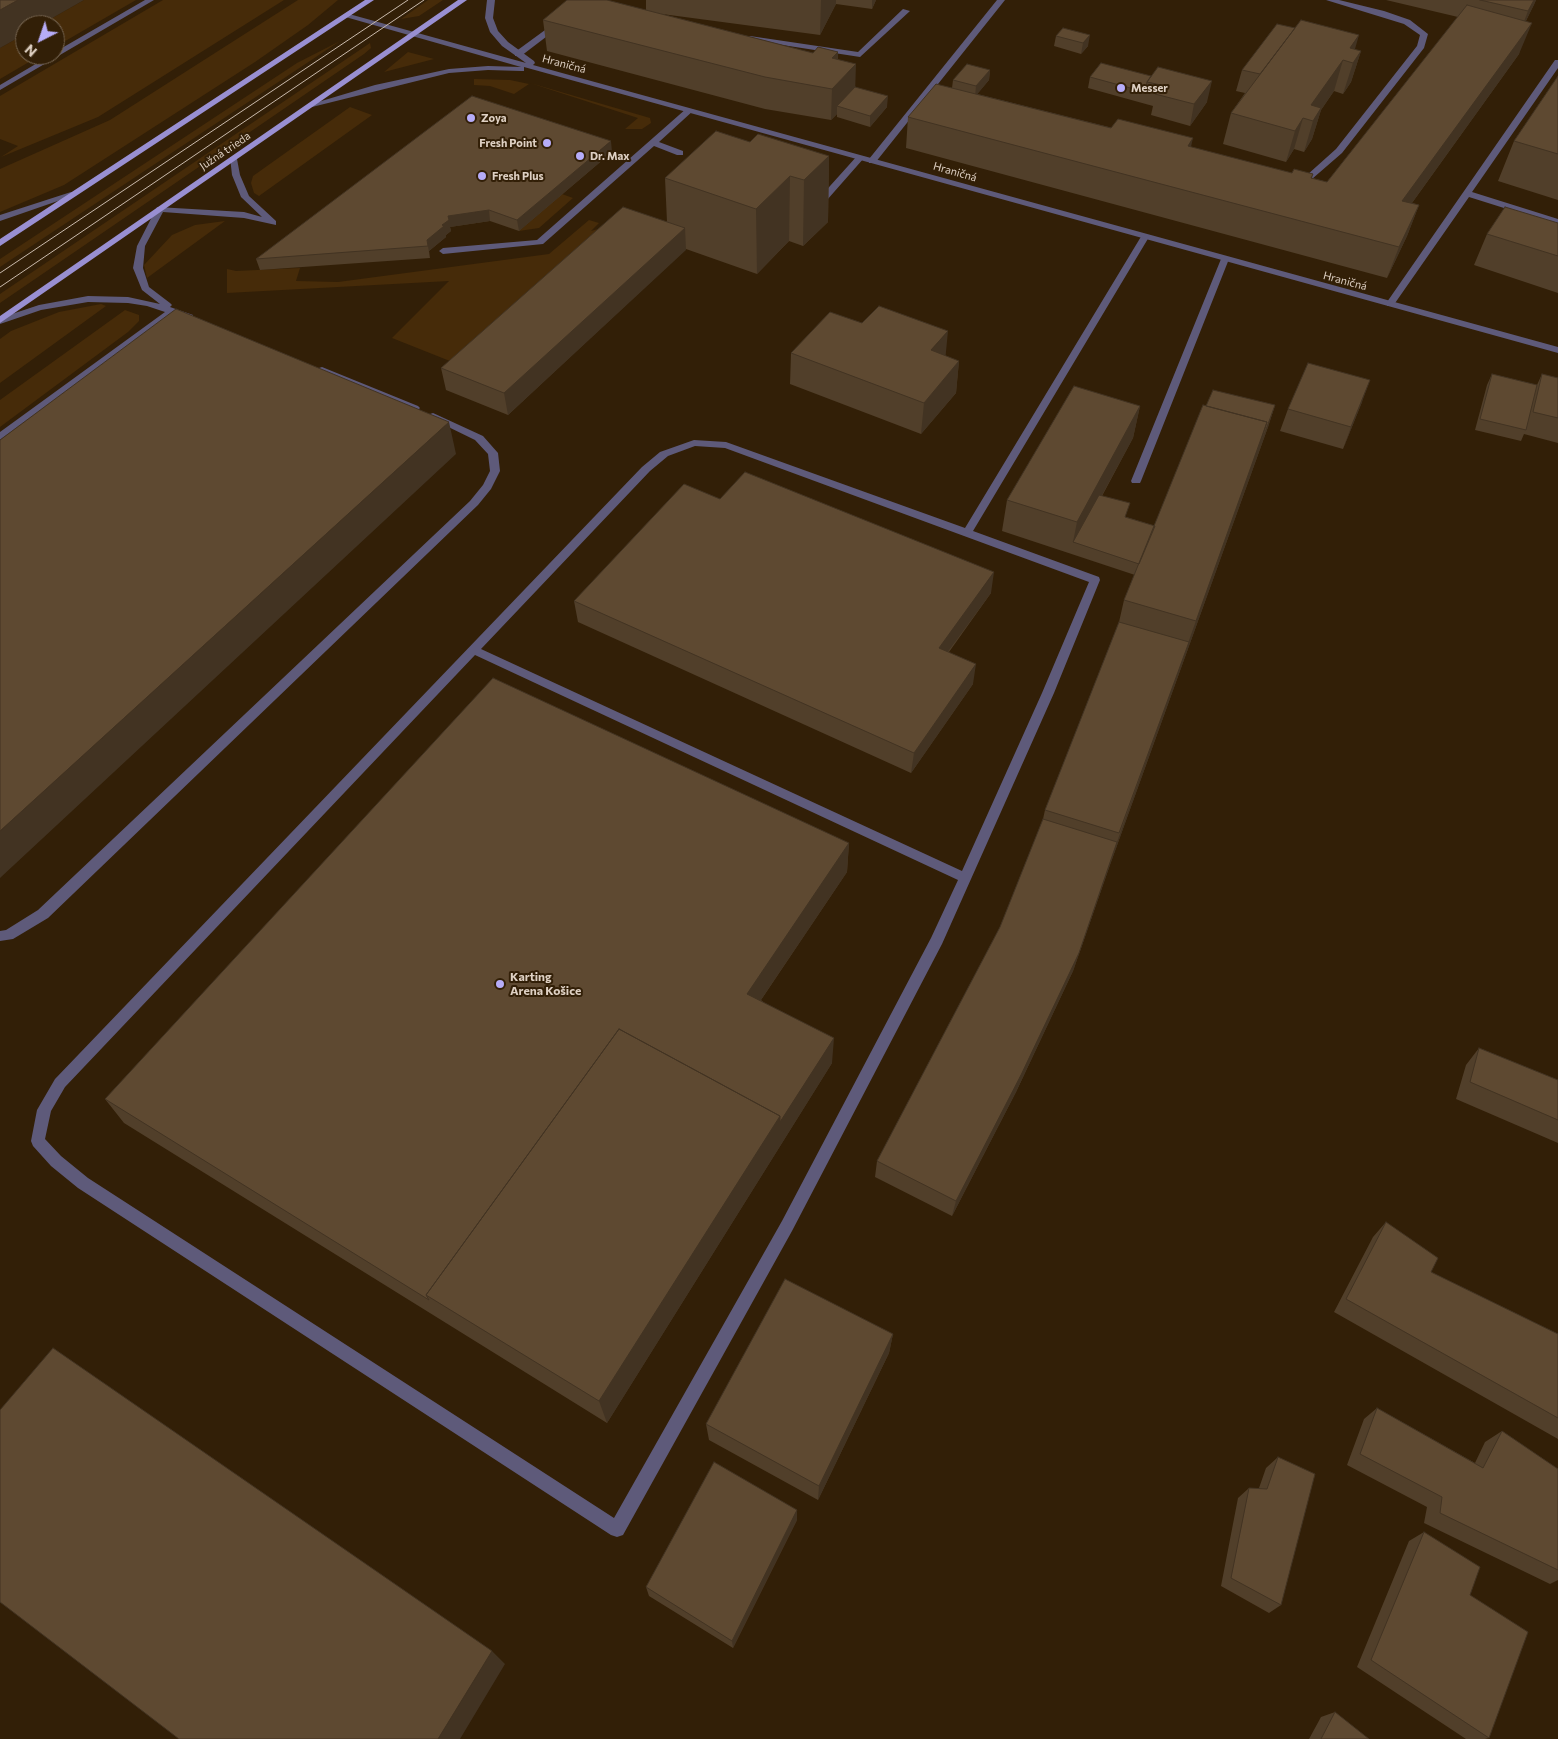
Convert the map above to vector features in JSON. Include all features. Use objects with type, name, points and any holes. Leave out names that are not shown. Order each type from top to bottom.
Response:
[{"type":"main road","points":[[0,243],[370,0]]},
{"type":"main road","name":"Južná trieda","points":[[0,320],[464,0]]},
{"type":"street","points":[[0,88],[150,0]]},
{"type":"street","points":[[491,0],[490,18],[494,32],[518,54],[541,69]]},
{"type":"street","points":[[872,161],[1001,0]]},
{"type":"street","points":[[1292,179],[1309,177],[1338,151],[1421,46],[1424,34],[1398,19],[1330,0]]},
{"type":"street","points":[[743,37],[860,55],[906,11]]},
{"type":"street","name":"Hraničná","points":[[346,16],[1558,350]]},
{"type":"street","points":[[518,54],[569,17]]},
{"type":"street","points":[[1390,304],[1558,62]]},
{"type":"street","points":[[312,105],[394,82],[448,71],[488,68],[541,69]]},
{"type":"street","points":[[926,94],[936,96]]},
{"type":"street","points":[[443,251],[540,242],[690,110]]},
{"type":"street","points":[[654,143],[680,153]]},
{"type":"street","points":[[824,198],[860,158]]},
{"type":"street","points":[[173,310],[145,288],[138,268],[141,246],[160,209],[244,215],[273,223],[245,197],[232,159]]},
{"type":"street","points":[[0,218],[74,194]]},
{"type":"street","points":[[1468,194],[1558,222]]},
{"type":"street","points":[[967,533],[1145,237]]},
{"type":"street","points":[[1136,481],[1225,259]]},
{"type":"street","points":[[0,320],[39,308],[88,299],[128,300],[173,310],[199,320]]},
{"type":"street","points":[[0,436],[173,310]]},
{"type":"street","points":[[0,936],[8,935],[43,914],[467,510],[487,487],[495,471],[493,454],[479,438],[445,421],[315,367]]},
{"type":"street","points":[[694,443],[726,445],[1095,580],[1048,693],[937,940],[787,1226],[618,1529],[83,1183],[56,1161],[38,1141],[44,1110],[60,1083],[474,650],[646,469],[664,454],[694,443]]},
{"type":"street","points":[[474,650],[965,878]]},
{"type":"shaded area","points":[[84,0],[136,0],[65,41],[65,15],[58,15]]},
{"type":"shaded area","points":[[163,0],[284,0],[98,117],[1,157],[18,146],[0,139],[0,96],[53,65],[65,65],[65,58]]},
{"type":"shaded area","points":[[298,0],[338,0],[308,25],[255,62],[64,185],[0,212],[0,169],[110,120]]},
{"type":"shaded area","points":[[428,0],[443,0],[419,16],[401,19]]},
{"type":"shaded area","points":[[15,40],[15,65],[24,65],[0,79],[0,48]]},
{"type":"shaded area","points":[[340,41],[0,267],[0,259],[297,63]]},
{"type":"shaded area","points":[[370,43],[371,48],[364,54],[0,303],[0,294]]},
{"type":"shaded area","points":[[408,52],[434,59],[384,72]]},
{"type":"shaded area","points":[[474,79],[510,80],[529,84],[514,94],[490,86],[474,85]]},
{"type":"shaded area","points":[[530,83],[650,118],[651,123],[642,129],[625,129],[638,118]]},
{"type":"shaded area","points":[[350,107],[372,115],[259,196],[254,193],[251,183],[253,176]]},
{"type":"shaded area","points":[[562,194],[573,198],[539,228],[519,231]]},
{"type":"shaded area","points":[[589,220],[599,223],[591,231],[619,223],[470,369],[392,338],[449,281],[227,293],[227,269],[236,271],[300,268],[296,281],[338,282],[549,254]]},
{"type":"shaded area","points":[[225,221],[147,278],[144,265],[172,235],[195,225]]},
{"type":"shaded area","points":[[101,304],[106,306],[0,383],[0,339],[11,331],[59,312]]},
{"type":"shaded area","points":[[125,310],[139,315],[139,321],[128,332],[0,427],[0,400]]},
{"type":"building","points":[[0,0],[18,0],[0,10]]},
{"type":"building","points":[[567,0],[607,0],[813,53],[818,47],[838,52],[832,58],[856,64],[832,89],[765,77],[543,20]]},
{"type":"building","points":[[1480,0],[1534,0],[1528,11]]},
{"type":"building","points":[[1467,5],[1532,23],[1402,201],[1419,205],[1399,247],[908,117],[936,84],[1111,128],[1118,119],[1193,138],[1188,146],[1292,173],[1294,169],[1313,174],[1311,178],[1327,182]]},
{"type":"building","points":[[1301,20],[1359,35],[1350,48],[1361,51],[1353,63],[1343,60],[1311,105],[1321,108],[1313,121],[1303,118],[1295,131],[1231,113]]},
{"type":"building","points":[[1277,24],[1295,28],[1260,74],[1242,70]]},
{"type":"building","points":[[1063,28],[1090,35],[1083,43],[1056,36]]},
{"type":"building","points":[[1101,63],[1151,76],[1147,82],[1145,92],[1090,77]]},
{"type":"building","points":[[967,64],[990,70],[976,86],[953,80]]},
{"type":"building","points":[[1158,67],[1212,81],[1194,104],[1155,94],[1161,85],[1147,82]]},
{"type":"building","points":[[1558,76],[1558,154],[1514,141]]},
{"type":"building","points":[[855,87],[888,96],[870,116],[837,106]]},
{"type":"building","name":"Fresh Plus","points":[[472,96],[611,141],[517,220],[489,210],[448,216],[449,220],[442,225],[444,226],[427,240],[428,246],[256,259]]},
{"type":"building","points":[[716,131],[750,142],[758,134],[829,156],[804,180],[790,176],[756,209],[665,178]]},
{"type":"building","points":[[623,207],[685,228],[504,393],[441,368]]},
{"type":"building","points":[[1505,207],[1558,223],[1558,256],[1487,234]]},
{"type":"building","points":[[879,306],[948,331],[931,350],[959,361],[924,403],[791,353],[830,312],[862,323]]},
{"type":"building","points":[[176,309],[449,422],[0,831],[0,440]]},
{"type":"building","points":[[1308,363],[1370,380],[1351,427],[1288,409]]},
{"type":"building","points":[[1492,374],[1537,385],[1526,430],[1480,419]]},
{"type":"building","points":[[1542,374],[1558,378],[1558,418],[1533,412]]},
{"type":"building","points":[[1074,386],[1140,406],[1077,522],[1007,500]]},
{"type":"building","points":[[1213,390],[1275,405],[1257,454],[1267,422],[1206,406]]},
{"type":"building","points":[[1203,405],[1267,422],[1196,621],[1124,600]]},
{"type":"building","points":[[745,472],[994,572],[939,648],[976,664],[914,753],[574,601],[684,484],[720,499]]},
{"type":"building","points":[[1099,495],[1130,503],[1125,517],[1155,526],[1139,564],[1073,542]]},
{"type":"building","points":[[1119,622],[1189,642],[1119,833],[1045,810]]},
{"type":"building","points":[[493,678],[849,843],[747,994],[834,1038],[780,1122],[780,1116],[619,1029],[426,1295],[429,1300],[105,1099]]},
{"type":"building","points":[[1043,819],[1117,842],[1079,953],[1021,1075],[956,1201],[877,1161],[1000,927]]},
{"type":"building","points":[[619,1029],[780,1116],[599,1401],[426,1295]]},
{"type":"building","points":[[1479,1048],[1558,1080],[1558,1120],[1470,1082]]},
{"type":"building","points":[[1386,1222],[1438,1258],[1431,1272],[1558,1334],[1558,1418],[1346,1299]]},
{"type":"building","points":[[785,1279],[893,1334],[819,1486],[706,1424]]},
{"type":"building","points":[[53,1348],[492,1651],[438,1739],[179,1739],[0,1602],[0,1410]]},
{"type":"building","points":[[1377,1408],[1483,1468],[1502,1431],[1558,1469],[1558,1570],[1440,1513],[1442,1497],[1360,1454]]},
{"type":"building","points":[[1278,1457],[1315,1474],[1281,1605],[1231,1578],[1249,1488],[1267,1489]]},
{"type":"building","points":[[714,1462],[797,1510],[732,1641],[646,1587]]},
{"type":"building","points":[[1424,1532],[1480,1567],[1470,1595],[1528,1632],[1489,1738],[1371,1660]]},
{"type":"building","points":[[1335,1712],[1369,1739],[1321,1739]]},
{"type":"tram line","points":[[0,273],[408,0]]},
{"type":"tram line","points":[[0,287],[424,0]]},
{"type":"place","name":"Messer","points":[[1121,88]]},
{"type":"place","name":"Zoya","points":[[471,118]]},
{"type":"place","name":"Fresh Point","points":[[547,143]]},
{"type":"place","name":"Dr. Max","points":[[580,156]]},
{"type":"place","name":"Fresh Plus","points":[[482,176]]},
{"type":"place","name":"Karting Arena Košice","points":[[500,984]]}]
